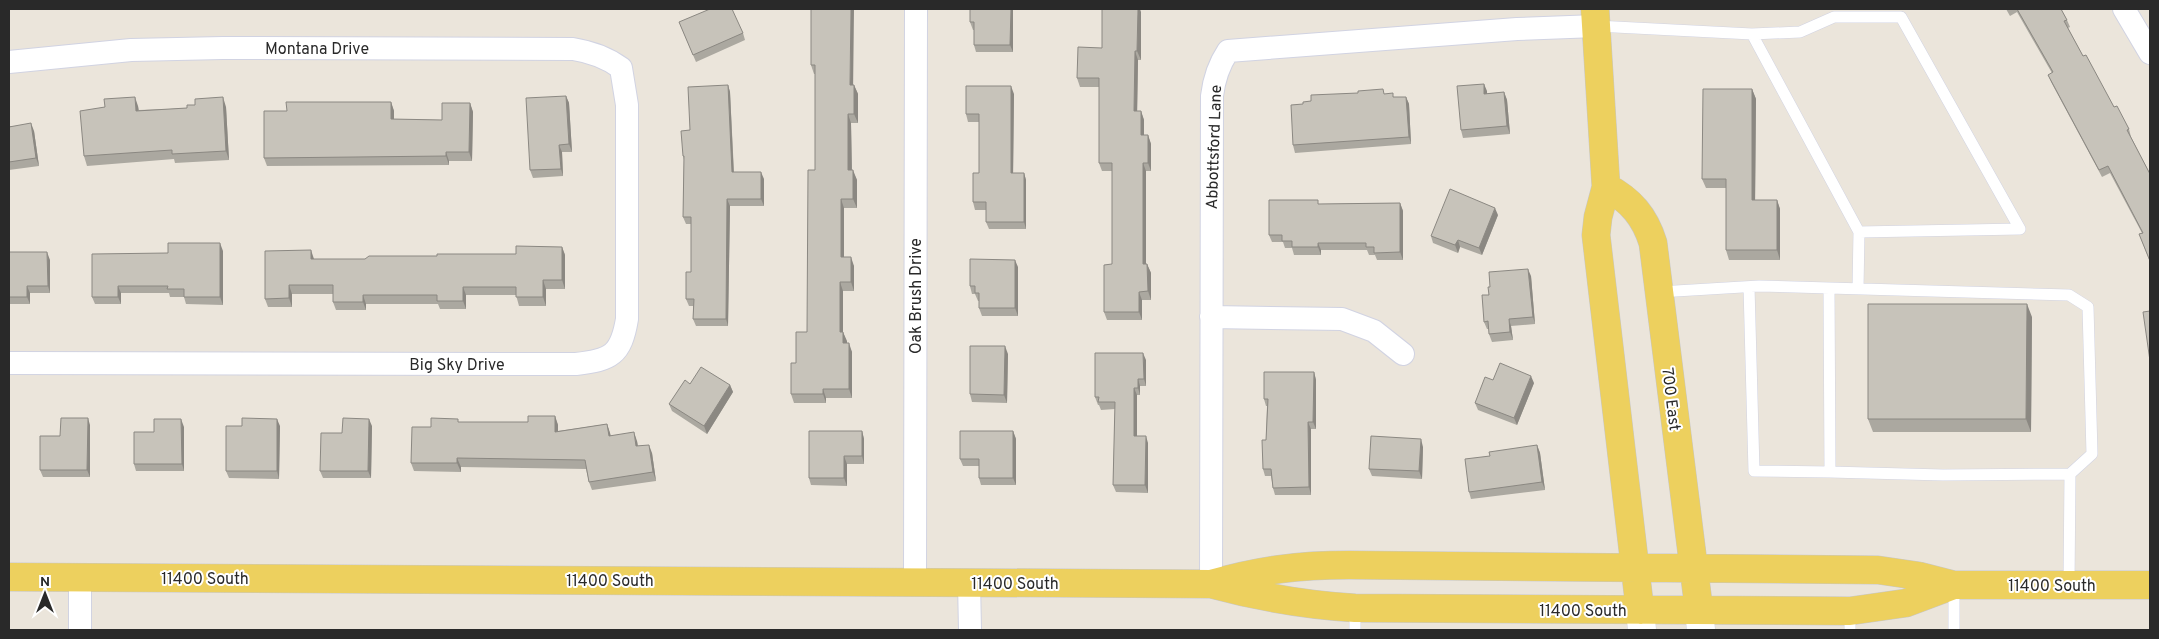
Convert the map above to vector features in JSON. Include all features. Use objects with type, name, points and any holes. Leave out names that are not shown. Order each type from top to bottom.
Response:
[{"type":"main road","points":[[1596,17],[1606,187],[1599,210],[1596,235],[1641,620]]},
{"type":"main road","name":"700 East","points":[[1606,187],[1620,194],[1632,205],[1648,230],[1653,244],[1700,620]]},
{"type":"main road","name":"11400 South","points":[[1211,584],[1245,574],[1279,568],[1314,565],[1878,570],[1919,576],[1954,585],[2150,585]]},
{"type":"main road","name":"11400 South","points":[[9,576],[1211,584],[1278,601],[1314,606],[1355,619],[1850,621],[1954,585]]},
{"type":"street","name":"Oak Brush Drive","points":[[915,582],[916,9]]},
{"type":"street","points":[[2124,9],[2150,53]]},
{"type":"street","name":"Abbottsford Lane","points":[[1211,584],[1212,96],[1219,64],[1228,51],[1517,29],[1596,17]]},
{"type":"street","name":"Montana Drive","points":[[9,62],[131,50],[223,48],[573,49],[607,58],[621,68]]},
{"type":"street","name":"Big Sky Drive","points":[[9,363],[576,364],[597,362],[615,353],[624,337],[627,319],[627,104],[621,68]]},
{"type":"street","points":[[1211,317],[1342,318],[1374,331],[1403,354]]},
{"type":"street","points":[[80,577],[80,630]]},
{"type":"street","points":[[969,582],[970,630]]},
{"type":"lane","points":[[1596,17],[1752,34],[1800,32],[1834,17],[1901,17],[2020,229],[1859,232]]},
{"type":"lane","points":[[1752,34],[1859,232],[1858,289]]},
{"type":"lane","points":[[1659,292],[1750,287],[2069,295],[2088,307],[2092,454],[2070,474],[1943,475],[1754,472],[1750,287]]},
{"type":"lane","points":[[1829,288],[1830,472]]},
{"type":"lane","points":[[2069,585],[2070,474]]},
{"type":"lane","points":[[1954,585],[1954,630]]},
{"type":"building","points":[[710,9],[732,9],[743,33],[693,55],[679,22]]},
{"type":"building","points":[[811,9],[851,9],[850,85],[854,85],[854,114],[848,114],[848,170],[853,170],[853,199],[841,199],[841,257],[851,257],[851,282],[840,282],[840,332],[843,332],[843,343],[849,343],[849,389],[823,389],[823,394],[791,394],[791,363],[796,363],[796,332],[807,332],[808,170],[815,170],[815,65],[811,65]]},
{"type":"building","points":[[970,9],[1011,9],[1010,45],[974,45],[974,22],[970,22]]},
{"type":"building","points":[[1102,9],[1138,9],[1134,111],[1141,111],[1141,135],[1148,135],[1148,163],[1143,163],[1143,264],[1147,264],[1148,291],[1139,292],[1139,312],[1104,312],[1104,265],[1112,264],[1112,163],[1099,163],[1099,78],[1077,78],[1078,47],[1102,48]]},
{"type":"building","points":[[2017,9],[2061,9],[2067,20],[2064,21],[2083,56],[2086,55],[2114,107],[2117,106],[2150,174],[2150,261],[2139,234],[2143,233],[2108,166],[2099,170],[2048,75],[2053,72]]},
{"type":"building","points":[[1484,84],[1484,94],[1504,92],[1507,126],[1461,130],[1457,86]]},
{"type":"building","points":[[728,85],[732,172],[761,172],[761,199],[727,199],[726,319],[693,319],[694,299],[686,299],[686,272],[691,272],[691,217],[683,217],[684,156],[681,131],[690,130],[688,87]]},
{"type":"building","points":[[966,86],[1011,86],[1011,173],[1024,173],[1024,222],[986,222],[986,202],[973,202],[973,173],[979,173],[979,114],[966,114]]},
{"type":"building","points":[[1383,89],[1384,94],[1393,93],[1393,97],[1406,97],[1409,137],[1293,145],[1291,105],[1311,101],[1311,95],[1358,93],[1358,91]]},
{"type":"building","points":[[1703,89],[1752,89],[1752,200],[1777,200],[1777,250],[1726,250],[1726,179],[1702,179]]},
{"type":"building","points":[[566,96],[569,144],[559,145],[561,169],[530,170],[526,98]]},
{"type":"building","points":[[135,97],[136,111],[187,108],[187,105],[195,105],[195,99],[223,97],[226,151],[172,154],[172,150],[84,156],[80,111],[105,107],[104,99]]},
{"type":"building","points":[[286,102],[391,102],[391,119],[442,120],[442,103],[470,103],[469,152],[446,152],[446,156],[264,158],[264,111],[287,111]]},
{"type":"building","points":[[31,123],[36,158],[9,162],[9,127]]},
{"type":"building","points":[[1450,189],[1495,208],[1479,248],[1458,240],[1455,245],[1431,236]]},
{"type":"building","points":[[1269,200],[1318,200],[1318,204],[1400,203],[1400,252],[1374,253],[1374,247],[1366,247],[1366,243],[1318,243],[1318,247],[1292,247],[1292,241],[1282,241],[1282,235],[1269,235]]},
{"type":"building","points":[[168,243],[220,243],[220,297],[184,297],[184,289],[167,289],[168,286],[118,286],[118,297],[92,297],[92,254],[168,253]]},
{"type":"building","points":[[516,246],[562,247],[562,280],[543,280],[543,297],[516,297],[516,287],[463,287],[463,301],[437,301],[437,295],[363,295],[363,302],[333,302],[333,285],[289,285],[289,298],[265,299],[265,251],[311,250],[311,259],[365,259],[369,256],[516,254]]},
{"type":"building","points":[[9,252],[47,252],[48,286],[27,286],[27,297],[9,297]]},
{"type":"building","points":[[970,259],[1015,260],[1015,308],[979,308],[979,293],[975,293],[975,286],[970,286]]},
{"type":"building","points":[[1528,269],[1533,317],[1509,319],[1510,332],[1489,334],[1488,321],[1484,322],[1482,295],[1489,295],[1489,272]]},
{"type":"building","points":[[1868,304],[2027,304],[2026,419],[1868,419]]},
{"type":"building","points":[[2150,311],[2150,361],[2143,312]]},
{"type":"building","points":[[970,346],[1005,346],[1004,395],[970,394]]},
{"type":"building","points":[[1095,353],[1143,353],[1144,379],[1138,379],[1138,388],[1134,388],[1134,436],[1146,436],[1145,485],[1113,485],[1115,402],[1098,402],[1099,397],[1095,397]]},
{"type":"building","points":[[1500,363],[1531,376],[1514,418],[1475,403],[1485,377],[1493,380]]},
{"type":"building","points":[[701,367],[730,385],[704,426],[669,404],[685,380],[690,384]]},
{"type":"building","points":[[1264,372],[1314,372],[1313,422],[1308,422],[1309,487],[1273,488],[1271,469],[1263,469],[1262,440],[1266,440],[1268,399],[1264,399]]},
{"type":"building","points":[[528,416],[555,416],[555,432],[607,424],[609,436],[634,432],[636,446],[649,445],[653,472],[589,482],[585,460],[457,458],[457,463],[411,463],[412,427],[431,427],[431,418],[458,419],[458,422],[528,422]]},
{"type":"building","points":[[61,418],[88,418],[87,470],[40,470],[40,436],[60,436]]},
{"type":"building","points":[[242,418],[277,419],[277,471],[226,471],[226,426],[242,426]]},
{"type":"building","points":[[343,418],[369,419],[368,471],[320,471],[321,433],[342,433]]},
{"type":"building","points":[[154,419],[181,419],[182,464],[134,464],[134,432],[154,432]]},
{"type":"building","points":[[809,431],[862,431],[862,456],[844,456],[844,478],[809,478]]},
{"type":"building","points":[[960,431],[1013,431],[1013,478],[979,478],[979,459],[960,459]]},
{"type":"building","points":[[1371,436],[1421,439],[1419,471],[1369,469]]},
{"type":"building","points":[[1537,445],[1542,482],[1469,492],[1465,459],[1490,456],[1489,452]]}]
